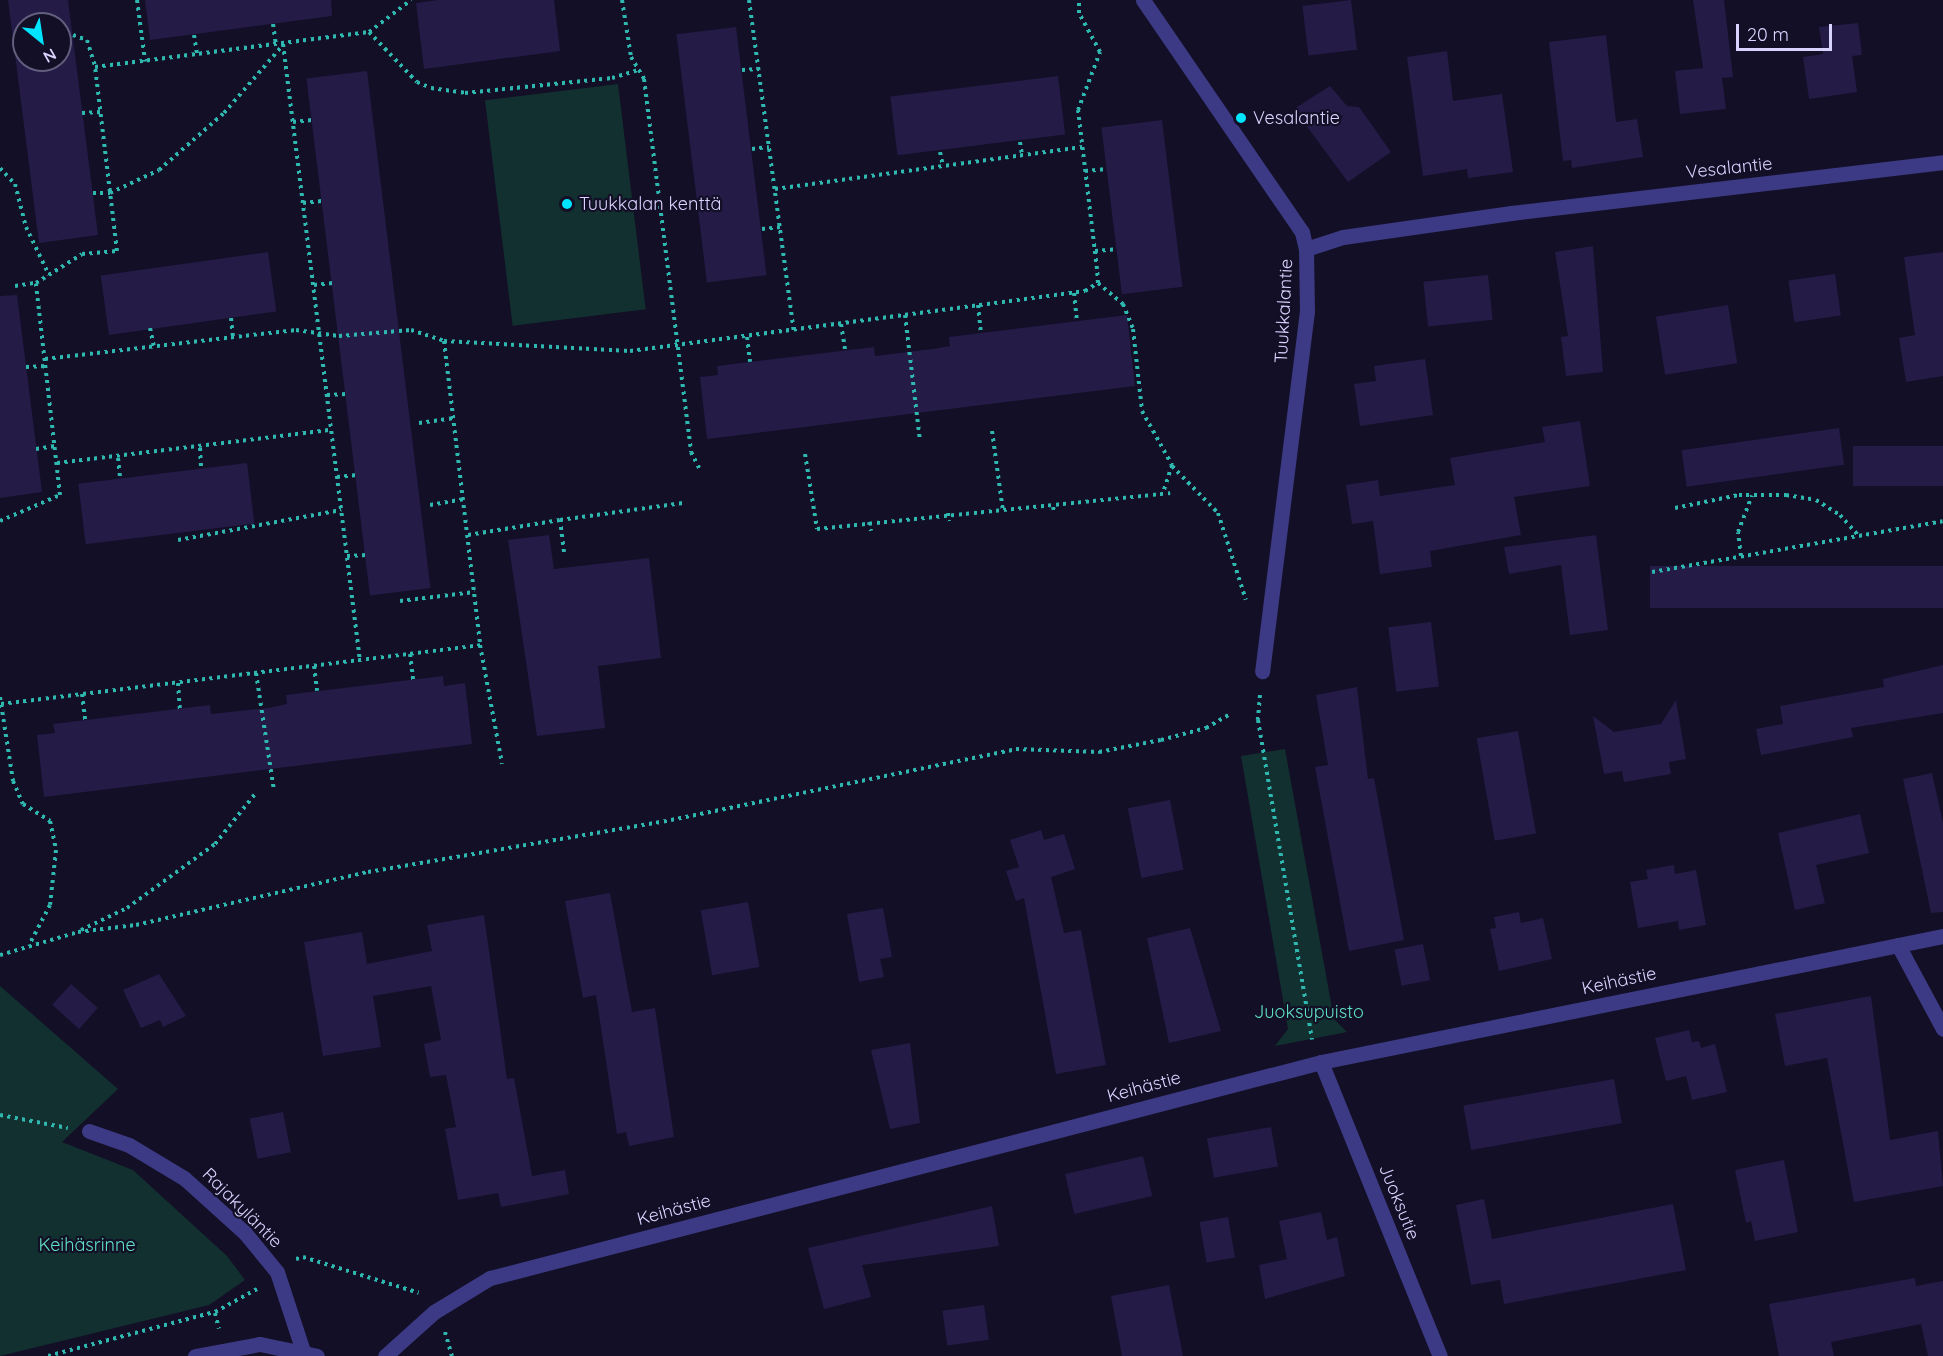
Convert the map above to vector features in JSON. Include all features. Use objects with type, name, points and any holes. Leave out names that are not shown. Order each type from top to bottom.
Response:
[{"type":"street","name":"Tuukkalantie","points":[[1143,0],[1302,232],[1306,249],[1307,311],[1262,671]]},
{"type":"street","name":"Vesalantie","points":[[1306,249],[1343,237],[1511,213],[1943,162]]},
{"type":"street","name":"Keihästie","points":[[385,1356],[434,1312],[490,1278],[1321,1062],[1943,936]]},
{"type":"street","points":[[1898,945],[1943,1029]]},
{"type":"street","name":"Juoksutie","points":[[1321,1062],[1440,1356]]},
{"type":"street","name":"Rajakyläntie","points":[[89,1131],[129,1146],[184,1178],[245,1233],[277,1272],[310,1354]]},
{"type":"street","points":[[195,1356],[260,1344],[310,1354]]},
{"type":"path","points":[[137,0],[145,61]]},
{"type":"path","points":[[95,67],[369,32],[411,0]]},
{"type":"path","points":[[621,0],[631,57],[639,70],[678,326],[676,347],[691,452],[701,472]]},
{"type":"path","points":[[749,0],[794,331]]},
{"type":"path","points":[[1079,0],[1079,13],[1100,52],[1078,110],[1098,283],[1123,304],[1132,329],[1142,411],[1172,465],[1218,513],[1246,601]]},
{"type":"path","points":[[273,24],[276,45]]},
{"type":"path","points":[[369,32],[417,82],[431,88],[465,93],[612,78],[639,70]]},
{"type":"path","points":[[15,286],[36,283],[82,255],[117,251],[95,67],[87,40],[73,35]]},
{"type":"path","points":[[194,35],[197,55]]},
{"type":"path","points":[[283,44],[360,661]]},
{"type":"path","points":[[93,193],[110,193],[159,170],[224,113],[283,44]]},
{"type":"path","points":[[742,70],[759,69]]},
{"type":"path","points":[[82,113],[100,112]]},
{"type":"path","points":[[293,122],[312,120]]},
{"type":"path","points":[[1020,141],[1022,155]]},
{"type":"path","points":[[752,149],[769,147]]},
{"type":"path","points":[[775,189],[1082,147]]},
{"type":"path","points":[[940,152],[943,166]]},
{"type":"path","points":[[0,168],[15,184],[26,227],[49,275]]},
{"type":"path","points":[[1085,171],[1107,170]]},
{"type":"path","points":[[303,203],[322,201]]},
{"type":"path","points":[[762,229],[780,227]]},
{"type":"path","points":[[1095,251],[1116,249]]},
{"type":"path","points":[[0,521],[60,495],[36,283]]},
{"type":"path","points":[[314,285],[333,283]]},
{"type":"path","points":[[45,359],[296,330],[320,335],[411,330],[444,341],[630,351],[676,347],[978,306],[1074,292],[1098,283]]},
{"type":"path","points":[[1074,292],[1077,321]]},
{"type":"path","points":[[978,306],[981,333]]},
{"type":"path","points":[[905,315],[920,440]]},
{"type":"path","points":[[231,318],[233,338]]},
{"type":"path","points":[[841,324],[845,350]]},
{"type":"path","points":[[150,328],[154,347]]},
{"type":"path","points":[[747,337],[750,362]]},
{"type":"path","points":[[444,341],[455,418],[480,645],[502,764]]},
{"type":"path","points":[[26,367],[46,366]]},
{"type":"path","points":[[327,395],[346,394]]},
{"type":"path","points":[[419,423],[455,418]]},
{"type":"path","points":[[57,462],[118,458],[332,430]]},
{"type":"path","points":[[992,431],[1003,511]]},
{"type":"path","points":[[36,449],[55,446]]},
{"type":"path","points":[[200,448],[201,468]]},
{"type":"path","points":[[805,454],[817,529],[948,513],[1053,507],[1170,493]]},
{"type":"path","points":[[118,458],[120,478]]},
{"type":"path","points":[[1163,493],[1172,465]]},
{"type":"path","points":[[337,477],[357,475]]},
{"type":"path","points":[[1741,556],[1738,532],[1752,496]]},
{"type":"path","points":[[1675,508],[1752,496],[1816,500],[1840,515],[1859,536]]},
{"type":"path","points":[[1133,498],[1134,503]]},
{"type":"path","points":[[430,505],[464,499]]},
{"type":"path","points":[[468,535],[683,503]]},
{"type":"path","points":[[1053,507],[1055,514]]},
{"type":"path","points":[[178,540],[341,510]]},
{"type":"path","points":[[948,513],[949,521]]},
{"type":"path","points":[[560,520],[564,552]]},
{"type":"path","points":[[1652,572],[1943,521]]},
{"type":"path","points":[[870,522],[871,531]]},
{"type":"path","points":[[347,556],[367,555]]},
{"type":"path","points":[[400,601],[474,592]]},
{"type":"path","points":[[1,704],[480,645]]},
{"type":"path","points":[[410,654],[413,680]]},
{"type":"path","points":[[314,666],[317,691]]},
{"type":"path","points":[[1262,671],[1258,720],[1311,1035],[1321,1062]]},
{"type":"path","points":[[256,673],[274,791]]},
{"type":"path","points":[[178,683],[180,709]]},
{"type":"path","points":[[82,694],[84,720]]},
{"type":"path","points":[[0,698],[13,781],[23,804],[50,821],[56,850],[50,905],[28,947]]},
{"type":"path","points":[[78,932],[136,925],[368,872],[671,820],[1016,750],[1099,752],[1161,740],[1206,728],[1230,714]]},
{"type":"path","points":[[0,955],[78,932],[127,908],[215,844],[255,794]]},
{"type":"path","points":[[0,1115],[89,1131]]},
{"type":"path","points":[[48,1356],[215,1312],[241,1302],[277,1272],[303,1257],[366,1281],[415,1288],[434,1312],[452,1344],[452,1356]]},
{"type":"green space","name":"Tuukkalan kenttä","points":[[618,84],[646,309],[513,326],[485,100]]},
{"type":"green space","name":"Juoksupuisto","points":[[1285,749],[1334,1019],[1347,1032],[1275,1046],[1288,1029],[1241,756]]},
{"type":"green space","name":"Keihäsrinne","points":[[0,986],[118,1089],[62,1142],[133,1170],[227,1256],[245,1280],[209,1305],[0,1356]]},
{"type":"building","points":[[8,0],[68,0],[70,12],[12,12],[12,31]]},
{"type":"building","points":[[145,0],[331,0],[332,16],[150,40]]},
{"type":"building","points":[[438,0],[554,0],[560,51],[424,69],[416,3]]},
{"type":"building","points":[[1351,0],[1357,50],[1308,56],[1302,6]]},
{"type":"building","points":[[1693,0],[1724,0],[1733,77],[1722,78],[1726,109],[1680,114],[1675,71],[1703,68]]},
{"type":"building","points":[[1858,23],[1862,55],[1852,56],[1857,92],[1809,99],[1803,57],[1823,54],[1819,27]]},
{"type":"building","points":[[736,27],[766,275],[707,282],[676,34]]},
{"type":"building","points":[[72,31],[98,235],[39,243],[17,72],[72,72]]},
{"type":"building","points":[[1606,35],[1616,122],[1637,119],[1643,157],[1572,168],[1571,160],[1563,161],[1549,42]]},
{"type":"building","points":[[1447,51],[1453,101],[1502,94],[1513,172],[1468,178],[1467,169],[1423,176],[1407,57]]},
{"type":"building","points":[[367,71],[430,588],[370,596],[306,78]]},
{"type":"building","points":[[1058,76],[1065,135],[897,155],[890,97]]},
{"type":"building","points":[[1330,86],[1347,106],[1359,107],[1391,152],[1348,182],[1294,109]]},
{"type":"building","points":[[1162,120],[1182,287],[1122,294],[1101,127]]},
{"type":"building","points":[[1593,246],[1603,372],[1566,376],[1561,337],[1568,336],[1555,252]]},
{"type":"building","points":[[268,252],[276,311],[109,335],[101,276]]},
{"type":"building","points":[[1943,252],[1943,376],[1906,382],[1899,338],[1915,335],[1904,257]]},
{"type":"building","points":[[1835,274],[1841,316],[1794,322],[1788,281]]},
{"type":"building","points":[[1488,275],[1493,320],[1428,327],[1423,282]]},
{"type":"building","points":[[17,295],[42,492],[0,498],[0,296]]},
{"type":"building","points":[[1728,305],[1737,363],[1665,375],[1656,316]]},
{"type":"building","points":[[1127,315],[1135,386],[707,439],[700,377],[718,375],[717,366],[874,347],[875,356],[933,349],[950,346],[949,337]]},
{"type":"building","points":[[1425,359],[1433,415],[1360,426],[1354,384],[1376,381],[1374,366]]},
{"type":"building","points":[[1580,421],[1590,486],[1514,497],[1521,535],[1430,551],[1432,567],[1380,574],[1373,521],[1352,524],[1346,485],[1378,480],[1380,496],[1455,485],[1450,458],[1545,442],[1542,427]]},
{"type":"building","points":[[1839,428],[1844,465],[1687,487],[1682,450]]},
{"type":"building","points":[[1853,446],[1943,446],[1943,486],[1853,486]]},
{"type":"building","points":[[247,463],[254,524],[86,544],[78,484]]},
{"type":"building","points":[[549,535],[554,569],[649,558],[661,658],[598,666],[605,728],[537,736],[508,540]]},
{"type":"building","points":[[1596,535],[1608,630],[1570,635],[1561,565],[1509,574],[1504,547]]},
{"type":"building","points":[[1650,566],[1943,566],[1943,608],[1650,608]]},
{"type":"building","points":[[1431,622],[1439,687],[1396,692],[1388,627]]},
{"type":"building","points":[[1943,665],[1943,713],[1851,728],[1853,737],[1761,755],[1756,729],[1783,724],[1780,706],[1884,687],[1883,679]]},
{"type":"building","points":[[443,676],[444,686],[465,683],[472,744],[44,797],[37,735],[55,733],[53,724],[210,705],[211,714],[269,708],[287,704],[286,695]]},
{"type":"building","points":[[1357,687],[1368,779],[1374,778],[1404,940],[1349,951],[1315,767],[1328,765],[1316,695]]},
{"type":"building","points":[[1676,700],[1686,759],[1669,762],[1671,774],[1624,782],[1622,771],[1604,774],[1593,716],[1614,732],[1661,724]]},
{"type":"building","points":[[1518,731],[1536,833],[1495,841],[1477,738]]},
{"type":"building","points":[[1932,773],[1943,823],[1943,912],[1931,913],[1903,779]]},
{"type":"building","points":[[1170,800],[1184,870],[1141,878],[1128,808]]},
{"type":"building","points":[[1860,814],[1869,853],[1816,865],[1825,903],[1795,910],[1778,833]]},
{"type":"building","points":[[1041,830],[1044,840],[1064,834],[1075,869],[1051,877],[1064,933],[1081,930],[1106,1065],[1056,1074],[1024,898],[1016,901],[1006,871],[1019,867],[1010,840]]},
{"type":"building","points":[[1674,865],[1675,874],[1696,870],[1706,925],[1679,930],[1678,921],[1638,928],[1630,882],[1648,879],[1646,870]]},
{"type":"building","points":[[610,893],[632,1012],[655,1008],[674,1137],[629,1146],[626,1132],[617,1134],[596,995],[583,998],[565,901]]},
{"type":"building","points":[[748,902],[759,967],[712,975],[701,910]]},
{"type":"building","points":[[883,908],[892,957],[880,959],[884,977],[859,982],[847,914]]},
{"type":"building","points":[[1519,912],[1521,923],[1543,918],[1552,959],[1499,971],[1490,929],[1496,928],[1494,917]]},
{"type":"building","points":[[484,915],[507,1079],[514,1078],[532,1176],[565,1170],[569,1194],[501,1207],[498,1193],[458,1200],[445,1129],[456,1127],[446,1075],[430,1077],[424,1044],[441,1040],[431,986],[373,996],[381,1047],[323,1056],[304,942],[362,932],[367,964],[432,951],[427,925]]},
{"type":"building","points":[[1190,928],[1221,1031],[1169,1043],[1147,938]]},
{"type":"building","points":[[1423,944],[1430,980],[1402,986],[1395,950]]},
{"type":"building","points":[[159,974],[186,1016],[163,1027],[160,1020],[141,1028],[123,990]]},
{"type":"building","points":[[71,984],[98,1008],[79,1029],[52,1005]]},
{"type":"building","points":[[1871,996],[1890,1140],[1938,1131],[1943,1186],[1854,1202],[1827,1058],[1785,1066],[1775,1014]]},
{"type":"building","points":[[1689,1030],[1692,1042],[1699,1041],[1701,1048],[1715,1044],[1727,1092],[1692,1100],[1686,1076],[1666,1081],[1655,1038]]},
{"type":"building","points":[[910,1043],[920,1123],[890,1129],[871,1050]]},
{"type":"building","points":[[1614,1079],[1622,1123],[1471,1150],[1463,1106]]},
{"type":"building","points":[[283,1112],[291,1152],[257,1159],[250,1118]]},
{"type":"building","points":[[1271,1127],[1278,1166],[1214,1178],[1207,1138]]},
{"type":"building","points":[[1143,1156],[1152,1196],[1074,1214],[1065,1174]]},
{"type":"building","points":[[1784,1160],[1798,1232],[1755,1241],[1751,1221],[1746,1223],[1735,1170]]},
{"type":"building","points":[[1484,1199],[1492,1239],[1673,1204],[1686,1270],[1504,1304],[1500,1280],[1471,1285],[1456,1205]]},
{"type":"building","points":[[992,1206],[999,1246],[862,1265],[871,1297],[824,1309],[808,1248]]},
{"type":"building","points":[[1321,1212],[1327,1240],[1337,1237],[1345,1276],[1265,1299],[1259,1265],[1287,1259],[1279,1221]]},
{"type":"building","points":[[1228,1217],[1235,1257],[1207,1262],[1199,1222]]},
{"type":"building","points":[[1915,1278],[1916,1286],[1943,1281],[1943,1356],[1928,1356],[1921,1324],[1831,1342],[1834,1356],[1779,1356],[1769,1304]]},
{"type":"building","points":[[1169,1285],[1183,1356],[1122,1356],[1111,1296]]},
{"type":"building","points":[[984,1305],[989,1340],[947,1346],[942,1311]]},
{"type":"place","name":"Vesalantie","points":[[1241,118]]},
{"type":"place","name":"Tuukkalan kenttä","points":[[567,204]]}]
